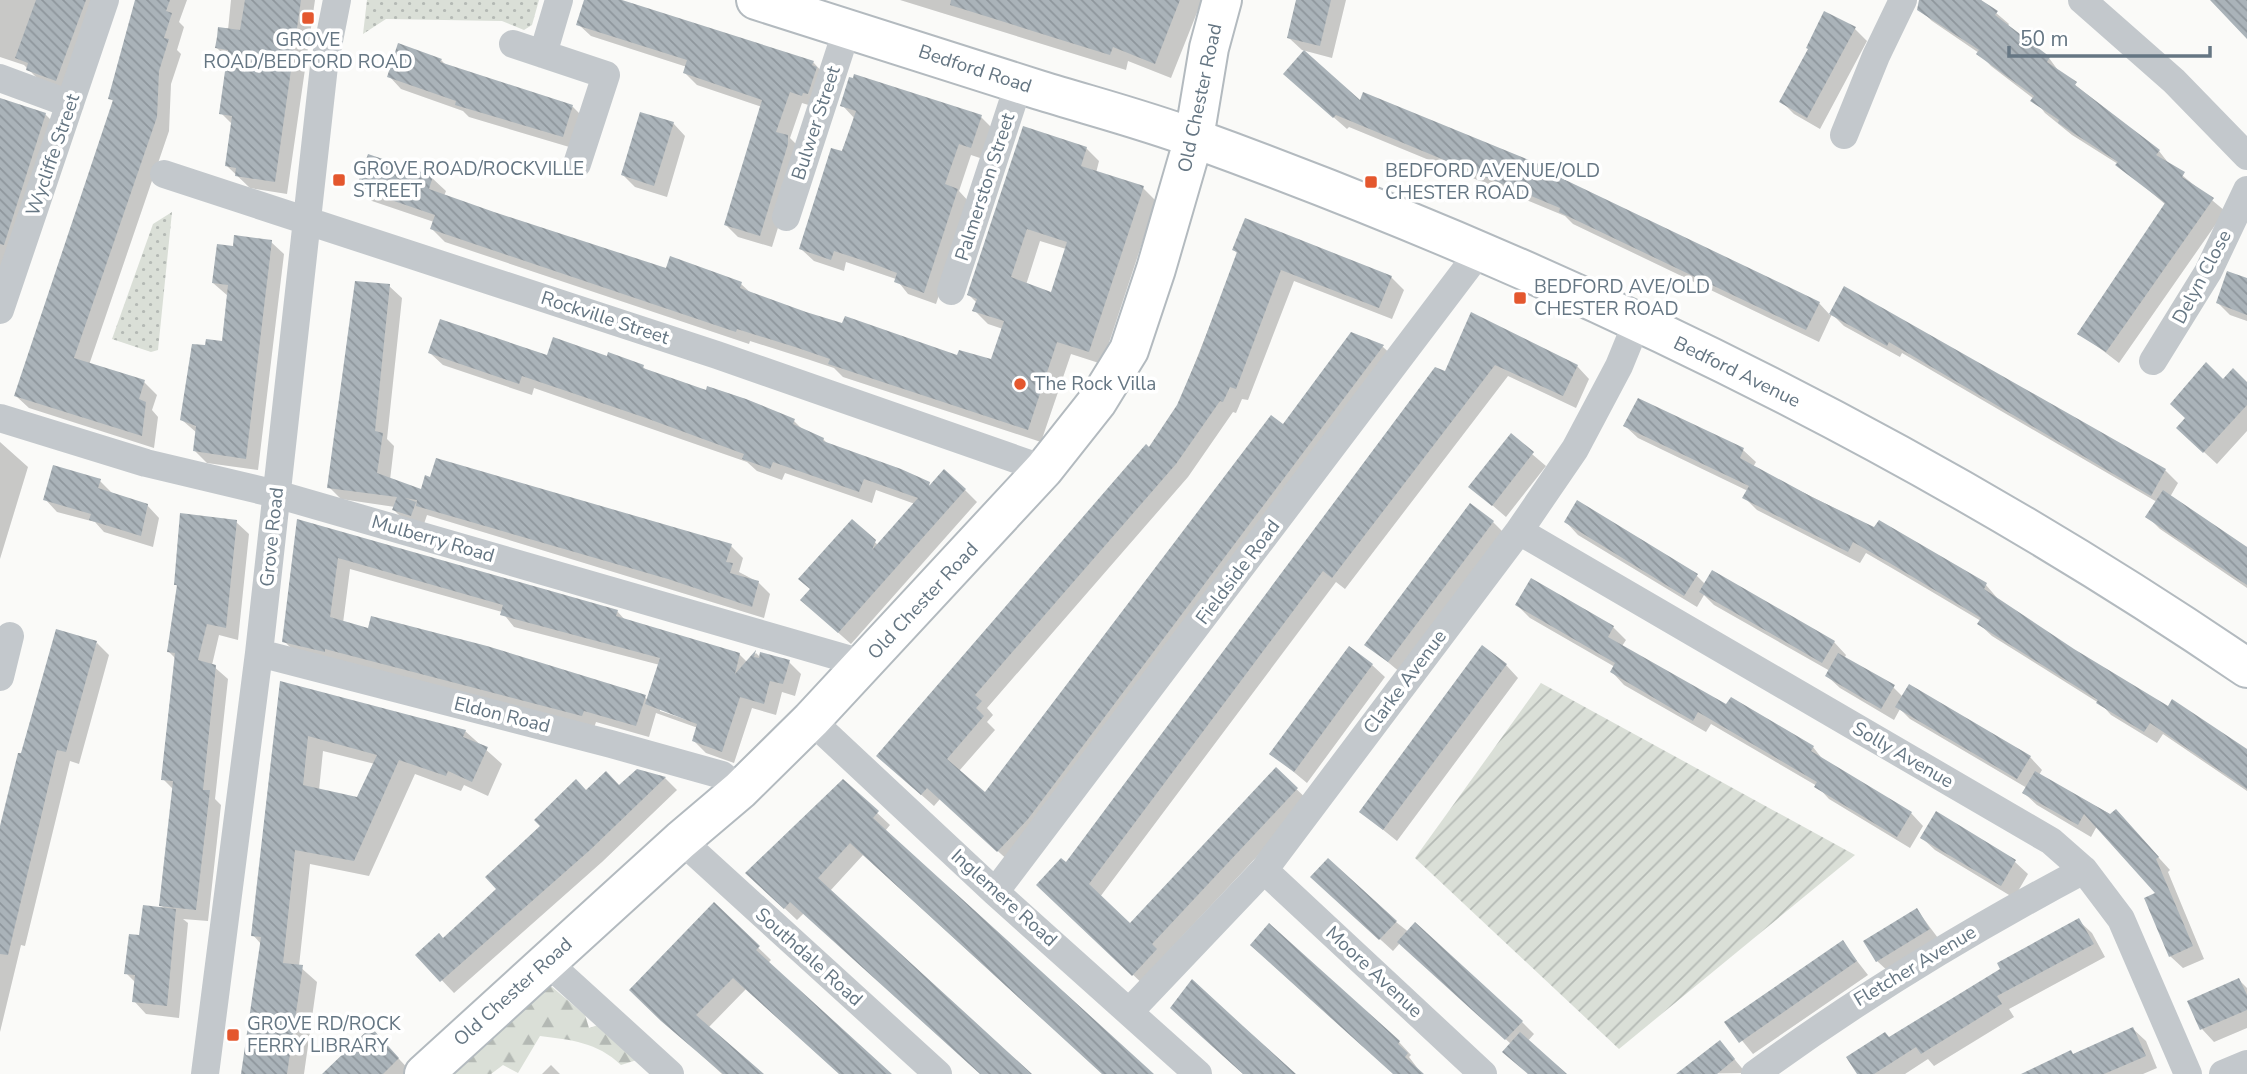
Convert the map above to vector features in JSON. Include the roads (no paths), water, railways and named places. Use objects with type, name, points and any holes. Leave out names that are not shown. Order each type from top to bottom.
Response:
[{"type":"main road","name":"Bedford Road","points":[[756,0],[1194,138]]},
{"type":"main road","name":"Old Chester Road","points":[[424,1074],[681,840],[740,790],[811,720],[1044,469],[1097,402],[1129,350],[1194,138],[1209,48],[1222,0]]},
{"type":"main road","name":"Bedford Avenue","points":[[1194,138],[1480,251],[1637,323],[1807,406],[2035,534],[2247,668]]},
{"type":"street","name":"Wycliffe Street","points":[[0,310],[105,0]]},
{"type":"street","name":"Grove Road","points":[[205,1074],[259,653],[324,66],[337,0]]},
{"type":"street","points":[[543,54],[559,0]]},
{"type":"street","points":[[1844,135],[1876,56],[1903,0]]},
{"type":"street","points":[[2082,0],[2174,82],[2247,156]]},
{"type":"street","name":"Bulwer Street","points":[[786,217],[847,29]]},
{"type":"street","points":[[513,44],[606,75],[576,164]]},
{"type":"street","points":[[0,78],[70,104]]},
{"type":"street","name":"Palmerston Street","points":[[951,291],[1019,83]]},
{"type":"street","name":"Rockville Street","points":[[164,174],[868,406],[1044,469]]},
{"type":"street","name":"Delyn Close","points":[[2153,361],[2208,272],[2247,190]]},
{"type":"street","name":"Fieldside Road","points":[[995,892],[1480,251]]},
{"type":"street","name":"Clarke Avenue","points":[[1130,1011],[1264,870],[1519,531],[1575,449],[1619,366],[1637,323]]},
{"type":"street","name":"Mulberry Road","points":[[0,418],[146,463],[276,494],[865,664]]},
{"type":"street","name":"Solly Avenue","points":[[1519,531],[2051,841],[2084,870],[2121,919],[2188,1074]]},
{"type":"street","points":[[0,677],[10,636]]},
{"type":"street","name":"Eldon Road","points":[[259,653],[592,738],[722,775],[740,790]]},
{"type":"street","name":"Inglemere Road","points":[[811,720],[995,892],[1198,1074]]},
{"type":"street","name":"Southdale Road","points":[[681,840],[938,1074]]},
{"type":"street","name":"Moore Avenue","points":[[1264,870],[1483,1074]]},
{"type":"street","name":"Fletcher Avenue","points":[[1755,1074],[1835,1015],[1905,971],[1994,918],[2084,870]]},
{"type":"street","points":[[547,962],[670,1074]]},
{"type":"street","points":[[2223,1074],[2247,1064]]},
{"type":"place","name":"GROVE ROAD/BEDFORD ROAD","points":[[308,18]]},
{"type":"place","name":"GROVE ROAD/ROCKVILLE STREET","points":[[339,180]]},
{"type":"place","name":"BEDFORD AVENUE/OLD CHESTER ROAD","points":[[1371,182]]},
{"type":"place","name":"BEDFORD AVE/OLD CHESTER ROAD","points":[[1520,298]]},
{"type":"place","name":"The Rock Villa","points":[[1020,384]]},
{"type":"place","name":"GROVE RD/ROCK FERRY LIBRARY","points":[[233,1035]]}]
